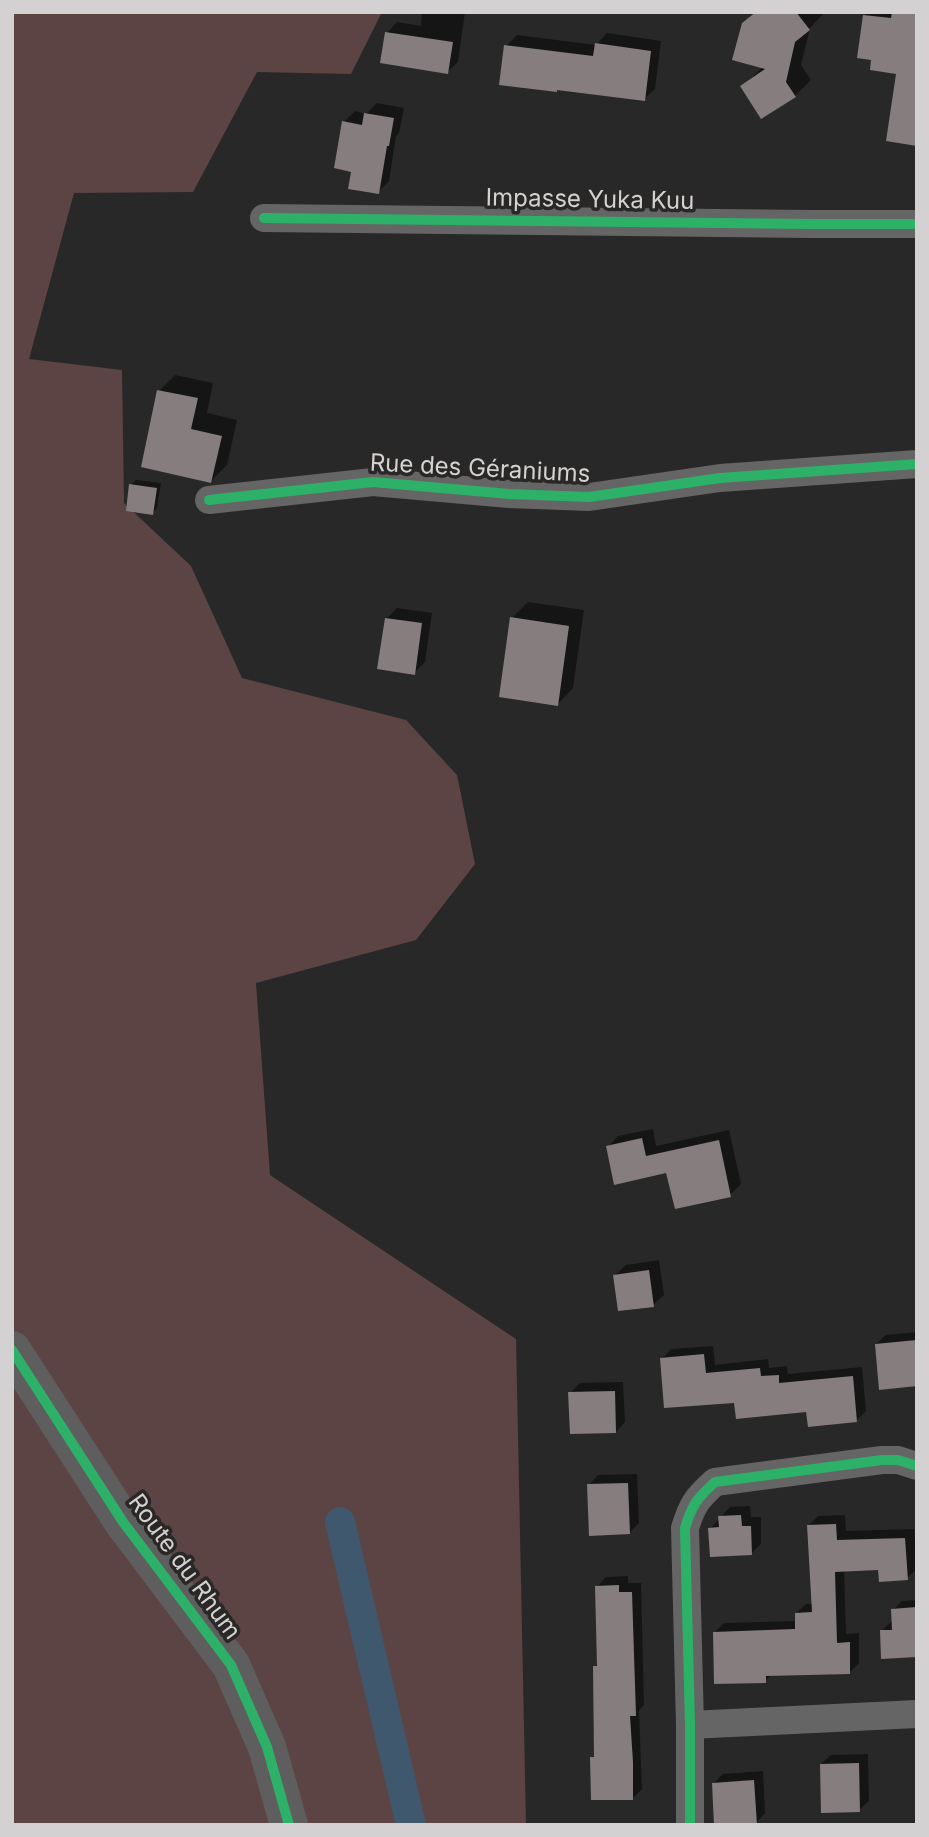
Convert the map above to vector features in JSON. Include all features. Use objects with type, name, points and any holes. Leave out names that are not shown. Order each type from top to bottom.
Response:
[{"type":"street","name":"Impasse Yuka Kuu","points":[[264,218],[917,224]]},
{"type":"street","name":"Rue des Géraniums","points":[[209,500],[373,482],[509,494],[589,497],[720,478],[917,464]]},
{"type":"street","name":"Route du Rhum","points":[[12,1350],[123,1522],[231,1665],[267,1747],[289,1825]]},
{"type":"street","points":[[690,1825],[685,1528],[691,1507],[715,1482],[881,1460],[917,1466]]},
{"type":"street","points":[[690,1725],[917,1714]]},
{"type":"shaded area","points":[[12,12],[382,12],[351,74],[257,72],[193,192],[74,193],[29,359],[122,370],[124,503],[191,566],[242,678],[406,720],[457,775],[475,864],[416,940],[256,983],[270,1175],[516,1339],[526,1825],[12,1825]]},
{"type":"building","points":[[756,12],[796,12],[810,30],[795,42],[786,82],[796,97],[761,119],[740,86],[765,69],[732,60],[742,23]]},
{"type":"building","points":[[892,12],[917,12],[917,146],[886,141],[896,74],[870,70],[871,60],[857,58],[863,15],[891,18]]},
{"type":"building","points":[[385,32],[453,42],[448,74],[380,63]]},
{"type":"building","points":[[595,43],[651,51],[645,101],[499,85],[504,45],[593,56]]},
{"type":"building","points":[[364,113],[394,118],[379,194],[348,189],[351,172],[334,168],[342,121],[362,125]]},
{"type":"building","points":[[157,390],[198,398],[191,429],[222,436],[211,483],[141,467]]},
{"type":"building","points":[[129,484],[157,488],[153,515],[126,511]]},
{"type":"building","points":[[510,617],[569,626],[558,706],[499,697]]},
{"type":"building","points":[[385,618],[422,623],[415,675],[377,669]]},
{"type":"building","points":[[642,1138],[646,1156],[719,1140],[731,1197],[675,1209],[666,1173],[614,1185],[606,1146]]},
{"type":"building","points":[[649,1270],[654,1307],[618,1311],[613,1275]]},
{"type":"building","points":[[917,1340],[917,1386],[879,1390],[875,1344]]},
{"type":"building","points":[[704,1354],[706,1373],[760,1368],[761,1376],[779,1375],[779,1383],[853,1376],[857,1422],[808,1427],[806,1412],[736,1419],[734,1403],[664,1408],[660,1358]]},
{"type":"building","points":[[615,1391],[616,1433],[570,1434],[568,1392]]},
{"type":"building","points":[[628,1483],[630,1534],[589,1536],[587,1484]]},
{"type":"building","points":[[741,1515],[742,1526],[751,1526],[752,1555],[710,1557],[708,1528],[719,1527],[718,1516]]},
{"type":"building","points":[[836,1524],[837,1540],[905,1538],[908,1580],[879,1582],[878,1570],[835,1572],[837,1643],[850,1642],[850,1674],[766,1676],[766,1683],[714,1684],[713,1632],[795,1629],[795,1613],[812,1612],[807,1525]]},
{"type":"building","points":[[619,1585],[619,1592],[632,1592],[636,1716],[630,1716],[633,1800],[591,1800],[590,1757],[594,1757],[593,1666],[597,1666],[595,1586]]},
{"type":"building","points":[[917,1607],[917,1657],[881,1659],[880,1630],[892,1630],[891,1609]]},
{"type":"building","points":[[859,1763],[860,1812],[821,1813],[820,1764]]},
{"type":"building","points":[[754,1780],[757,1825],[714,1825],[712,1783]]},
{"type":"waterway","points":[[340,1522],[411,1825]]},
{"type":"cycle path","points":[[264,218],[917,224]]},
{"type":"cycle path","points":[[209,500],[373,482],[509,494],[589,497],[720,478],[917,464]]},
{"type":"cycle path","points":[[12,1350],[123,1522],[231,1665],[267,1747],[289,1825]]},
{"type":"cycle path","points":[[690,1825],[685,1528],[696,1502],[715,1482],[882,1460],[898,1460],[917,1466]]}]
